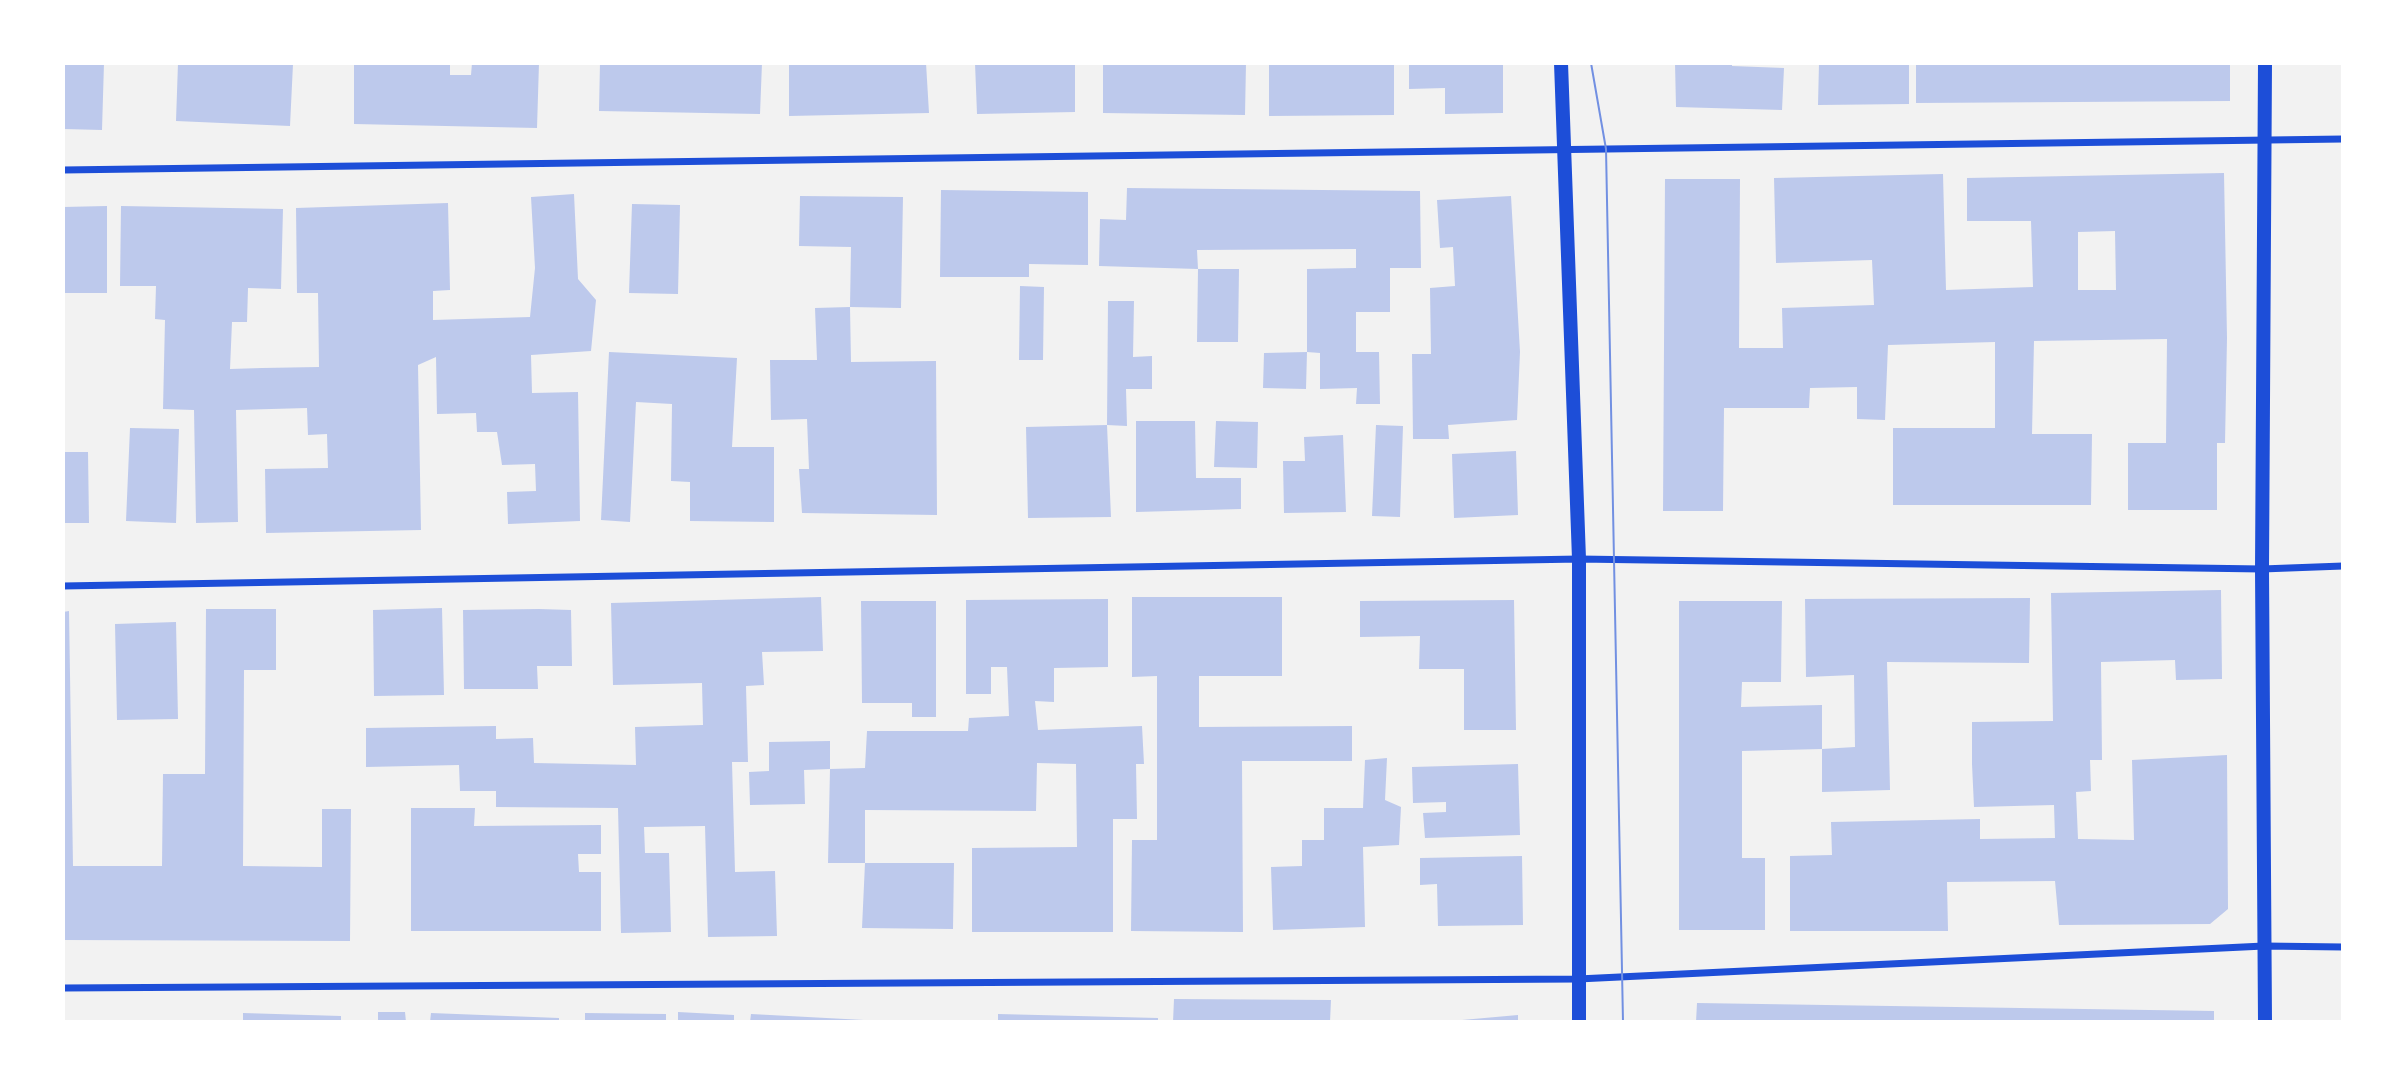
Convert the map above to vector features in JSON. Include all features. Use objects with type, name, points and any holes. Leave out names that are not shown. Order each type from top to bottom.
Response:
[{"type":"main road","points":[[1561,63],[1579,559],[1579,1022]]},
{"type":"main road","points":[[2265,63],[2262,569],[2265,1022]]},
{"type":"street","points":[[63,170],[2343,139]]},
{"type":"street","points":[[63,586],[1579,559],[2262,569],[2343,566]]},
{"type":"street","points":[[63,988],[1578,979],[2264,946],[2343,947]]},
{"type":"building","points":[[63,63],[104,63],[102,130],[63,129]]},
{"type":"building","points":[[178,63],[293,64],[290,126],[176,121]]},
{"type":"building","points":[[354,63],[450,63],[450,75],[471,75],[472,63],[539,63],[537,128],[354,124]]},
{"type":"building","points":[[600,63],[762,63],[760,114],[599,111]]},
{"type":"building","points":[[789,63],[926,63],[929,113],[789,116]]},
{"type":"building","points":[[975,63],[1075,63],[1075,112],[977,114]]},
{"type":"building","points":[[1103,63],[1246,63],[1245,115],[1103,113]]},
{"type":"building","points":[[1269,63],[1394,63],[1394,115],[1269,116]]},
{"type":"building","points":[[1409,63],[1503,63],[1503,113],[1445,114],[1445,88],[1409,89]]},
{"type":"building","points":[[1675,63],[1732,63],[1732,66],[1784,68],[1782,110],[1676,107]]},
{"type":"building","points":[[1819,63],[1909,63],[1909,104],[1818,105]]},
{"type":"building","points":[[1916,63],[2230,63],[2230,101],[1916,103]]},
{"type":"building","points":[[2224,173],[2227,338],[2225,443],[2217,443],[2217,510],[2128,510],[2128,443],[2166,443],[2167,339],[2034,341],[2032,434],[2092,434],[2091,505],[1893,505],[1893,428],[1995,428],[1995,342],[1888,345],[1885,420],[1857,419],[1857,387],[1810,388],[1809,408],[1724,408],[1723,511],[1663,511],[1665,179],[1740,179],[1739,348],[1783,348],[1782,308],[1874,305],[1872,260],[1776,263],[1774,178],[1943,174],[1946,290],[2033,287],[2031,221],[1967,221],[1967,178]],"holes":[[[2115,231],[2116,290],[2078,290],[2078,232]]]},
{"type":"building","points":[[1127,188],[1420,191],[1421,268],[1390,268],[1390,312],[1356,312],[1356,352],[1379,352],[1380,404],[1356,404],[1357,388],[1320,389],[1320,353],[1307,352],[1307,269],[1356,268],[1356,249],[1197,250],[1198,269],[1099,266],[1100,219],[1126,220]]},
{"type":"building","points":[[941,190],[1088,192],[1088,265],[1029,264],[1029,277],[940,277]]},
{"type":"building","points":[[574,194],[578,279],[596,300],[591,351],[531,355],[532,393],[578,392],[580,521],[508,524],[507,492],[536,491],[535,464],[502,465],[497,432],[477,432],[476,413],[437,414],[436,357],[418,365],[421,530],[266,533],[265,469],[328,468],[327,434],[308,435],[307,408],[236,410],[238,522],[196,523],[194,410],[163,409],[165,320],[155,319],[156,286],[120,286],[121,206],[283,209],[281,289],[248,288],[247,322],[232,322],[230,369],[319,367],[318,293],[297,293],[296,208],[448,203],[450,290],[433,291],[433,320],[530,317],[535,268],[531,197]]},
{"type":"building","points":[[800,196],[903,197],[901,308],[850,307],[851,247],[799,246]]},
{"type":"building","points":[[1511,196],[1520,352],[1517,420],[1448,425],[1449,439],[1413,439],[1412,354],[1431,354],[1430,288],[1455,286],[1453,247],[1440,248],[1437,200]]},
{"type":"building","points":[[632,204],[680,205],[678,294],[629,293]]},
{"type":"building","points":[[107,206],[107,293],[63,293],[63,207]]},
{"type":"building","points":[[1198,269],[1239,269],[1238,342],[1197,342]]},
{"type":"building","points":[[1020,286],[1044,287],[1043,360],[1019,360]]},
{"type":"building","points":[[1108,301],[1134,301],[1133,357],[1152,356],[1152,389],[1126,389],[1127,426],[1107,425]]},
{"type":"building","points":[[850,307],[851,362],[936,361],[937,515],[802,513],[799,469],[809,469],[807,419],[771,420],[770,360],[817,360],[815,308]]},
{"type":"building","points":[[609,352],[737,358],[732,447],[774,447],[774,522],[690,521],[690,482],[671,481],[672,404],[636,402],[630,522],[601,520]]},
{"type":"building","points":[[1307,352],[1306,389],[1263,388],[1264,353]]},
{"type":"building","points":[[1136,421],[1195,421],[1196,478],[1241,478],[1241,509],[1136,512]]},
{"type":"building","points":[[1216,421],[1258,422],[1257,468],[1214,467]]},
{"type":"building","points":[[1107,425],[1111,517],[1028,518],[1026,427]]},
{"type":"building","points":[[1376,425],[1403,426],[1400,517],[1372,516]]},
{"type":"building","points":[[130,428],[179,429],[176,523],[126,521]]},
{"type":"building","points":[[1343,435],[1346,512],[1284,513],[1283,461],[1305,461],[1304,437]]},
{"type":"building","points":[[1516,451],[1518,515],[1454,518],[1452,454]]},
{"type":"building","points":[[63,452],[88,452],[89,523],[63,523]]},
{"type":"building","points":[[2221,590],[2222,679],[2176,680],[2175,660],[2101,662],[2102,760],[2090,760],[2091,791],[2076,792],[2078,839],[2134,840],[2132,760],[2227,755],[2228,909],[2210,924],[2059,925],[2055,881],[1947,882],[1948,931],[1790,931],[1790,856],[1832,855],[1831,822],[1980,819],[1980,839],[2055,838],[2054,805],[1974,807],[1972,764],[1972,722],[2053,721],[2051,593]]},
{"type":"building","points":[[821,597],[823,651],[762,652],[764,685],[746,686],[748,762],[732,762],[735,872],[775,871],[777,936],[708,937],[705,826],[644,827],[645,853],[669,853],[671,932],[621,933],[618,808],[496,807],[496,791],[460,791],[459,765],[366,767],[366,728],[496,726],[496,739],[533,738],[534,763],[636,765],[635,727],[703,725],[702,683],[613,685],[611,603]]},
{"type":"building","points":[[1132,597],[1282,597],[1282,676],[1199,676],[1199,727],[1352,726],[1352,761],[1242,761],[1243,932],[1131,931],[1132,840],[1157,840],[1157,676],[1132,677]]},
{"type":"building","points":[[2030,598],[2029,663],[1887,662],[1890,790],[1822,792],[1822,749],[1855,747],[1854,675],[1806,677],[1805,599]]},
{"type":"building","points":[[1108,599],[1108,667],[1054,668],[1054,702],[1035,701],[1038,730],[1142,726],[1144,764],[1136,764],[1137,819],[1113,819],[1113,932],[972,932],[972,848],[1077,847],[1076,764],[1037,763],[1036,811],[865,810],[865,863],[828,863],[830,769],[865,768],[867,731],[968,731],[969,718],[1009,716],[1007,667],[991,667],[991,694],[966,694],[966,600]]},
{"type":"building","points":[[1514,600],[1516,730],[1464,730],[1464,669],[1419,669],[1420,636],[1360,637],[1360,601]]},
{"type":"building","points":[[861,601],[936,601],[936,717],[912,717],[912,703],[862,703]]},
{"type":"building","points":[[1679,601],[1782,601],[1781,682],[1742,682],[1741,707],[1822,705],[1822,749],[1742,751],[1742,858],[1765,858],[1765,930],[1679,930]]},
{"type":"building","points":[[442,608],[444,695],[374,696],[373,610]]},
{"type":"building","points":[[206,609],[276,609],[276,670],[244,670],[243,866],[322,867],[322,809],[351,809],[350,941],[63,940],[63,612],[69,611],[73,866],[162,866],[163,774],[205,774]]},
{"type":"building","points":[[463,610],[571,610],[572,666],[537,666],[538,689],[464,689]]},
{"type":"building","points":[[176,622],[178,719],[117,720],[115,624]]},
{"type":"building","points":[[830,741],[830,769],[804,770],[805,804],[750,805],[749,772],[769,771],[769,742]]},
{"type":"building","points":[[1387,758],[1385,800],[1401,807],[1399,845],[1363,847],[1365,927],[1273,930],[1271,867],[1302,866],[1302,840],[1324,840],[1324,808],[1363,808],[1365,760]]},
{"type":"building","points":[[1518,764],[1520,835],[1425,838],[1423,813],[1446,812],[1446,802],[1413,803],[1412,767]]},
{"type":"building","points":[[411,808],[475,808],[474,826],[601,825],[601,854],[578,854],[579,872],[601,872],[601,931],[411,931]]},
{"type":"building","points":[[1522,856],[1523,925],[1438,926],[1437,884],[1420,885],[1420,858]]},
{"type":"building","points":[[865,863],[954,863],[953,929],[862,928]]},
{"type":"building","points":[[1174,999],[1331,1000],[1330,1022],[1173,1022]]},
{"type":"building","points":[[1697,1003],[2214,1011],[2214,1022],[1696,1022]]},
{"type":"building","points":[[378,1012],[405,1012],[406,1022],[378,1022]]},
{"type":"building","points":[[678,1012],[734,1015],[734,1022],[678,1022]]},
{"type":"building","points":[[243,1013],[341,1016],[341,1022],[243,1022]]},
{"type":"building","points":[[431,1013],[559,1018],[559,1022],[430,1022]]},
{"type":"building","points":[[585,1013],[666,1014],[666,1022],[585,1022]]},
{"type":"building","points":[[751,1014],[864,1020],[864,1022],[750,1022]]},
{"type":"building","points":[[998,1014],[1158,1018],[1158,1022],[998,1022]]},
{"type":"building","points":[[1518,1015],[1518,1022],[1462,1022],[1462,1020]]},
{"type":"tram line","points":[[1591,63],[1606,149],[1623,1022]]}]
